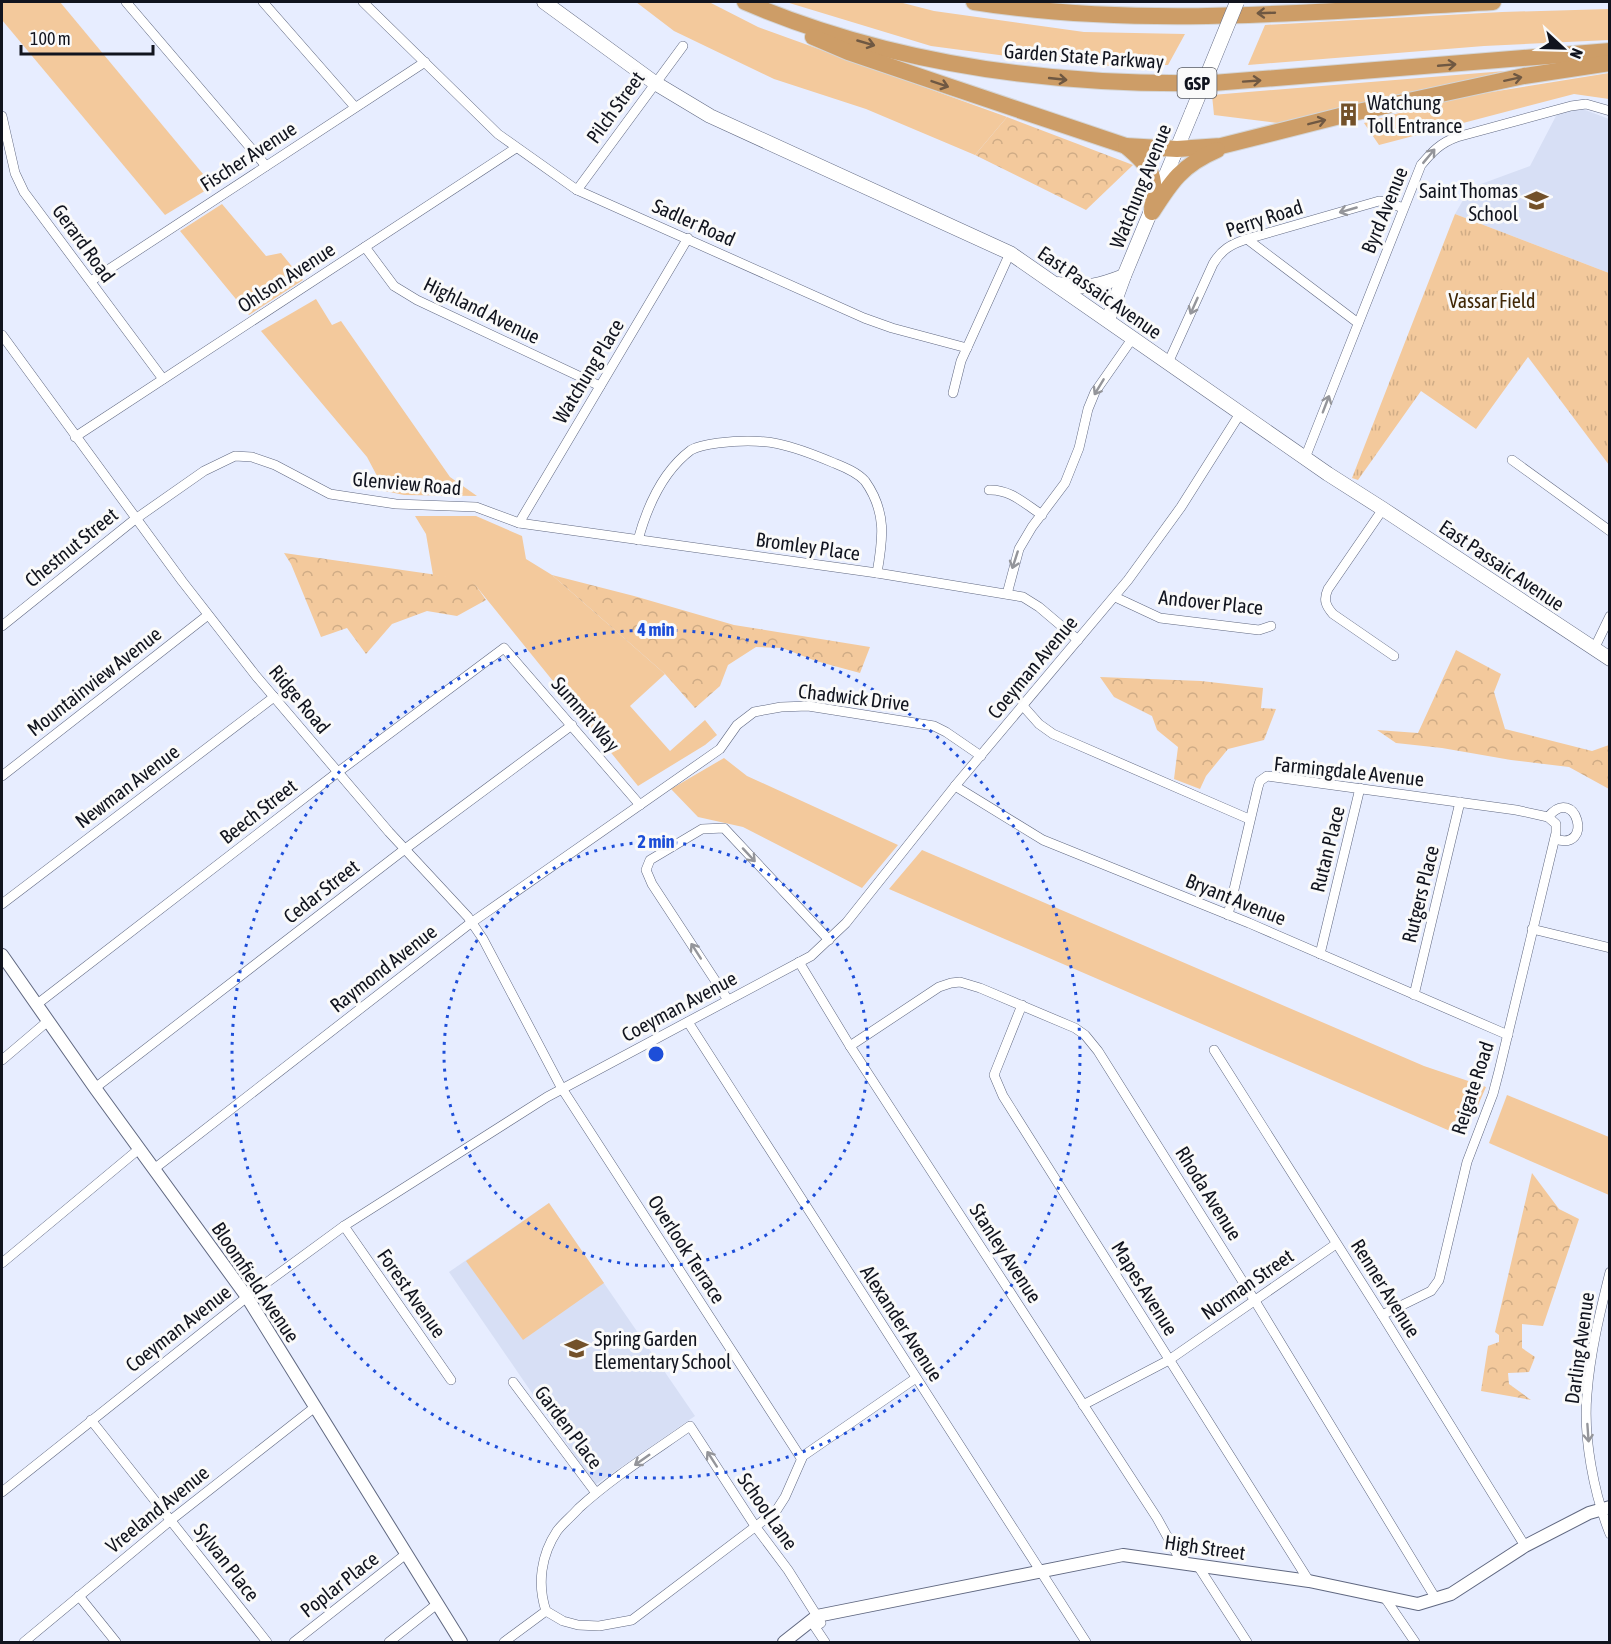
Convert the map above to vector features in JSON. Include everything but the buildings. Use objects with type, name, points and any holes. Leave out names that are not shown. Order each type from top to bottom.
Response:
[{"type":"highway","name":"Garden State Parkway","points":[[745,2],[790,21],[888,50],[952,64],[1082,81],[1148,84],[1277,79],[1610,51]]},
{"type":"highway","name":"Garden State Parkway","points":[[974,2],[1084,15],[1150,17],[1493,2]]},
{"type":"highway","points":[[790,21],[814,37],[848,52],[1126,146],[1177,148],[1234,144]]},
{"type":"highway","points":[[1152,212],[1174,179],[1186,166],[1234,144],[1348,114],[1524,76],[1610,63]]},
{"type":"highway","points":[[1126,146],[1145,162],[1154,179],[1152,212]]},
{"type":"main road","name":"East Passaic Avenue","points":[[544,2],[682,100],[731,126],[1010,253],[1305,458],[1610,659]]},
{"type":"main road","name":"Watchung Avenue","points":[[1108,320],[1237,2]]},
{"type":"main road","points":[[1047,278],[1076,287],[1092,287],[1124,276]]},
{"type":"street","points":[[126,2],[266,166]]},
{"type":"street","points":[[262,2],[356,107]]},
{"type":"street","name":"Sadler Road","points":[[363,2],[498,134],[577,190],[864,318],[967,348]]},
{"type":"street","name":"Pilch Street","points":[[577,190],[683,46]]},
{"type":"street","name":"Fischer Avenue","points":[[90,282],[425,62]]},
{"type":"street","name":"Byrd Avenue","points":[[1305,458],[1403,208],[1421,165],[1433,150],[1444,142],[1571,106],[1586,104],[1610,111]]},
{"type":"street","name":"Gerard Road","points":[[2,116],[15,173],[24,192],[163,379]]},
{"type":"street","name":"Ohlson Avenue","points":[[75,436],[516,148]]},
{"type":"street","name":"Perry Road","points":[[1168,363],[1220,253],[1227,247],[1247,239],[1379,201],[1403,208]]},
{"type":"street","name":"Watchung Place","points":[[519,523],[688,238]]},
{"type":"street","points":[[1247,239],[1358,323]]},
{"type":"street","name":"Highland Avenue","points":[[365,247],[394,286],[417,300],[600,386]]},
{"type":"street","points":[[953,393],[957,372],[1010,253]]},
{"type":"street","name":"Ridge Road","points":[[2,335],[208,615],[338,772],[472,922],[563,1089]]},
{"type":"street","points":[[1007,594],[1019,549],[1065,483],[1079,448],[1088,409],[1095,392],[1132,339]]},
{"type":"street","name":"Coeyman Avenue","points":[[2,1492],[247,1297],[344,1226],[563,1089],[811,956],[846,923],[956,786],[1114,597],[1181,507],[1241,412]]},
{"type":"street","points":[[638,540],[643,522],[659,489],[670,473],[693,449],[733,441],[774,442],[794,446],[850,470],[862,478],[877,504],[882,524],[883,534],[877,573]]},
{"type":"street","name":"Glenview Road","points":[[136,519],[204,471],[235,456],[252,457],[275,465],[330,494],[396,504],[476,507],[519,523]]},
{"type":"street","points":[[1512,460],[1610,531]]},
{"type":"street","points":[[989,490],[1000,489],[1008,492],[1042,515]]},
{"type":"street","points":[[1383,509],[1328,589],[1325,601],[1333,614],[1394,656]]},
{"type":"street","name":"Chestnut Street","points":[[2,627],[136,519]]},
{"type":"street","name":"Bromley Place","points":[[519,523],[877,573],[1023,597],[1039,607],[1078,640]]},
{"type":"street","name":"Andover Place","points":[[1114,597],[1160,618],[1259,630],[1271,626]]},
{"type":"street","name":"Mountainview Avenue","points":[[2,776],[208,615]]},
{"type":"street","points":[[1594,649],[1610,616]]},
{"type":"street","name":"Summit Way","points":[[504,648],[640,805]]},
{"type":"street","name":"Beech Street","points":[[36,1005],[338,772],[504,648]]},
{"type":"street","name":"Newman Avenue","points":[[2,904],[274,697]]},
{"type":"street","name":"Chadwick Drive","points":[[640,805],[720,749],[737,725],[754,712],[781,707],[808,706],[934,726],[981,756]]},
{"type":"street","points":[[1023,706],[1039,724],[1053,734],[1249,819]]},
{"type":"street","name":"Cedar Street","points":[[95,1088],[405,849],[572,725]]},
{"type":"street","name":"Farmingdale Avenue","points":[[1228,915],[1249,819],[1260,781],[1267,776],[1516,810],[1548,817]]},
{"type":"street","name":"Bryant Avenue","points":[[956,786],[1043,840],[1228,915],[1508,1035]]},
{"type":"street","name":"Rutan Place","points":[[1320,954],[1360,788]]},
{"type":"street","name":"Rutgers Place","points":[[1414,995],[1460,802]]},
{"type":"street","name":"Raymond Avenue","points":[[154,1169],[472,922],[640,805]]},
{"type":"street","points":[[1561,808],[1571,811],[1577,817],[1578,827],[1574,836],[1565,841],[1555,839],[1556,824],[1548,817],[1552,812],[1561,808]]},
{"type":"street","points":[[728,1000],[652,884],[646,870],[650,860],[702,830],[724,828],[828,940]]},
{"type":"street","name":"Reigate Road","points":[[1382,1315],[1431,1292],[1439,1280],[1467,1162],[1493,1094],[1555,839]]},
{"type":"street","points":[[1533,929],[1610,948]]},
{"type":"street","name":"Bloomfield Avenue","points":[[2,954],[95,1088],[247,1297],[461,1642]]},
{"type":"street","name":"Stanley Avenue","points":[[799,962],[850,1046],[1157,1518],[1182,1563]]},
{"type":"street","name":"Rhoda Avenue","points":[[850,1046],[939,987],[960,982],[1022,1005],[1075,1028],[1085,1035],[1098,1051],[1255,1301],[1436,1599]]},
{"type":"street","name":"Mapes Avenue","points":[[1022,1005],[994,1075],[996,1084],[1309,1581]]},
{"type":"street","points":[[2,1060],[48,1021]]},
{"type":"street","name":"Alexander Avenue","points":[[688,1022],[1086,1642]]},
{"type":"street","name":"Renner Avenue","points":[[1214,1050],[1525,1546]]},
{"type":"street","name":"Overlook Terrace","points":[[563,1089],[801,1458]]},
{"type":"street","points":[[2,1263],[139,1149]]},
{"type":"street","name":"Forest Avenue","points":[[344,1226],[451,1380]]},
{"type":"street","name":"Norman Street","points":[[1083,1405],[1169,1360],[1336,1244]]},
{"type":"street","name":"Darling Avenue","points":[[1610,1272],[1598,1321],[1587,1395],[1587,1437],[1610,1534]]},
{"type":"street","points":[[596,1493],[558,1529],[549,1546],[540,1582],[546,1611],[563,1621],[578,1625],[599,1626],[632,1620],[776,1510],[801,1458],[916,1378]]},
{"type":"street","name":"Garden Place","points":[[513,1382],[596,1493]]},
{"type":"street","name":"Vreeland Avenue","points":[[24,1642],[171,1520],[315,1407]]},
{"type":"street","name":"Sylvan Place","points":[[90,1420],[267,1642]]},
{"type":"street","name":"School Lane","points":[[596,1493],[690,1426],[817,1616],[820,1623],[815,1627],[825,1642]]},
{"type":"street","name":"High Street","points":[[783,1642],[817,1616],[1123,1555],[1309,1581],[1385,1599],[1418,1604],[1451,1594],[1525,1546],[1604,1508]]},
{"type":"street","name":"Poplar Place","points":[[294,1642],[406,1554]]},
{"type":"street","points":[[1198,1566],[1247,1642]]},
{"type":"street","points":[[79,1596],[116,1642]]},
{"type":"street","points":[[1385,1599],[1415,1642]]},
{"type":"street","points":[[389,1642],[437,1604]]},
{"type":"street","points":[[504,1642],[546,1611]]},
{"type":"shaded area","name":"Saint Thomas School","points":[[1580,108],[1609,119],[1609,273],[1455,214],[1470,188],[1530,166],[1557,114]]},
{"type":"shaded area","name":"Spring Garden Elementary School","points":[[549,1203],[695,1416],[595,1485],[449,1272]]},
{"type":"green space","points":[[2,2],[60,2],[213,186],[165,215],[2,20]]},
{"type":"green space","points":[[636,2],[709,2],[758,27],[1007,117],[975,155],[866,109],[774,79],[674,31]]},
{"type":"green space","points":[[786,2],[899,2],[934,11],[1084,32],[1185,34],[1168,65],[1082,66],[931,46]]},
{"type":"green space","points":[[1609,9],[1609,40],[1484,46],[1248,65],[1265,25],[1502,12]]},
{"type":"green space","points":[[1505,71],[1285,124],[1214,115],[1212,95]]},
{"type":"green space","points":[[1609,73],[1609,99],[1574,94],[1379,145],[1364,123],[1448,99]]},
{"type":"green space","points":[[1007,117],[1133,165],[1086,210],[975,155]]},
{"type":"green space","points":[[222,204],[266,256],[281,253],[303,280],[249,315],[180,231]]},
{"type":"green space","name":"Vassar Field","points":[[1455,214],[1609,273],[1609,465],[1528,357],[1476,429],[1421,391],[1358,480],[1352,478]]},
{"type":"green space","points":[[316,299],[332,325],[341,321],[450,477],[477,496],[404,495],[385,491],[367,457],[261,331]]},
{"type":"green space","points":[[415,516],[476,516],[522,536],[526,559],[552,575],[665,674],[630,706],[670,751],[705,720],[717,735],[705,745],[638,786],[472,581],[433,575],[426,534]]},
{"type":"green space","points":[[284,553],[472,580],[486,600],[457,616],[427,611],[392,624],[366,654],[347,628],[321,637],[291,564]]},
{"type":"green space","points":[[552,575],[734,625],[870,647],[860,673],[816,661],[782,648],[756,647],[728,665],[720,686],[695,708],[665,674]]},
{"type":"green space","points":[[1456,650],[1501,674],[1494,692],[1505,729],[1592,751],[1609,745],[1609,789],[1569,767],[1396,743],[1377,730],[1418,733]]},
{"type":"green space","points":[[1100,677],[1201,681],[1263,688],[1261,708],[1276,709],[1264,740],[1228,749],[1206,776],[1200,789],[1174,779],[1178,747],[1157,730],[1152,716],[1114,697]]},
{"type":"green space","points":[[724,758],[747,776],[898,845],[862,888],[743,827],[698,817],[671,789]]},
{"type":"green space","points":[[922,850],[1424,1066],[1486,1087],[1464,1137],[889,889]]},
{"type":"green space","points":[[1507,1095],[1609,1137],[1609,1195],[1489,1143]]},
{"type":"green space","points":[[1532,1173],[1559,1209],[1579,1219],[1543,1326],[1522,1324],[1522,1348],[1535,1357],[1529,1372],[1508,1373],[1509,1384],[1531,1400],[1481,1391],[1488,1346],[1499,1342],[1499,1335],[1495,1332]]},
{"type":"green space","points":[[549,1203],[604,1283],[523,1340],[466,1261]]},
{"type":"place","name":"Watchung Toll Entrance","points":[[1349,114]]},
{"type":"place","name":"Saint Thomas School","points":[[1536,201]]},
{"type":"place","name":"Spring Garden Elementary School","points":[[576,1349]]}]
